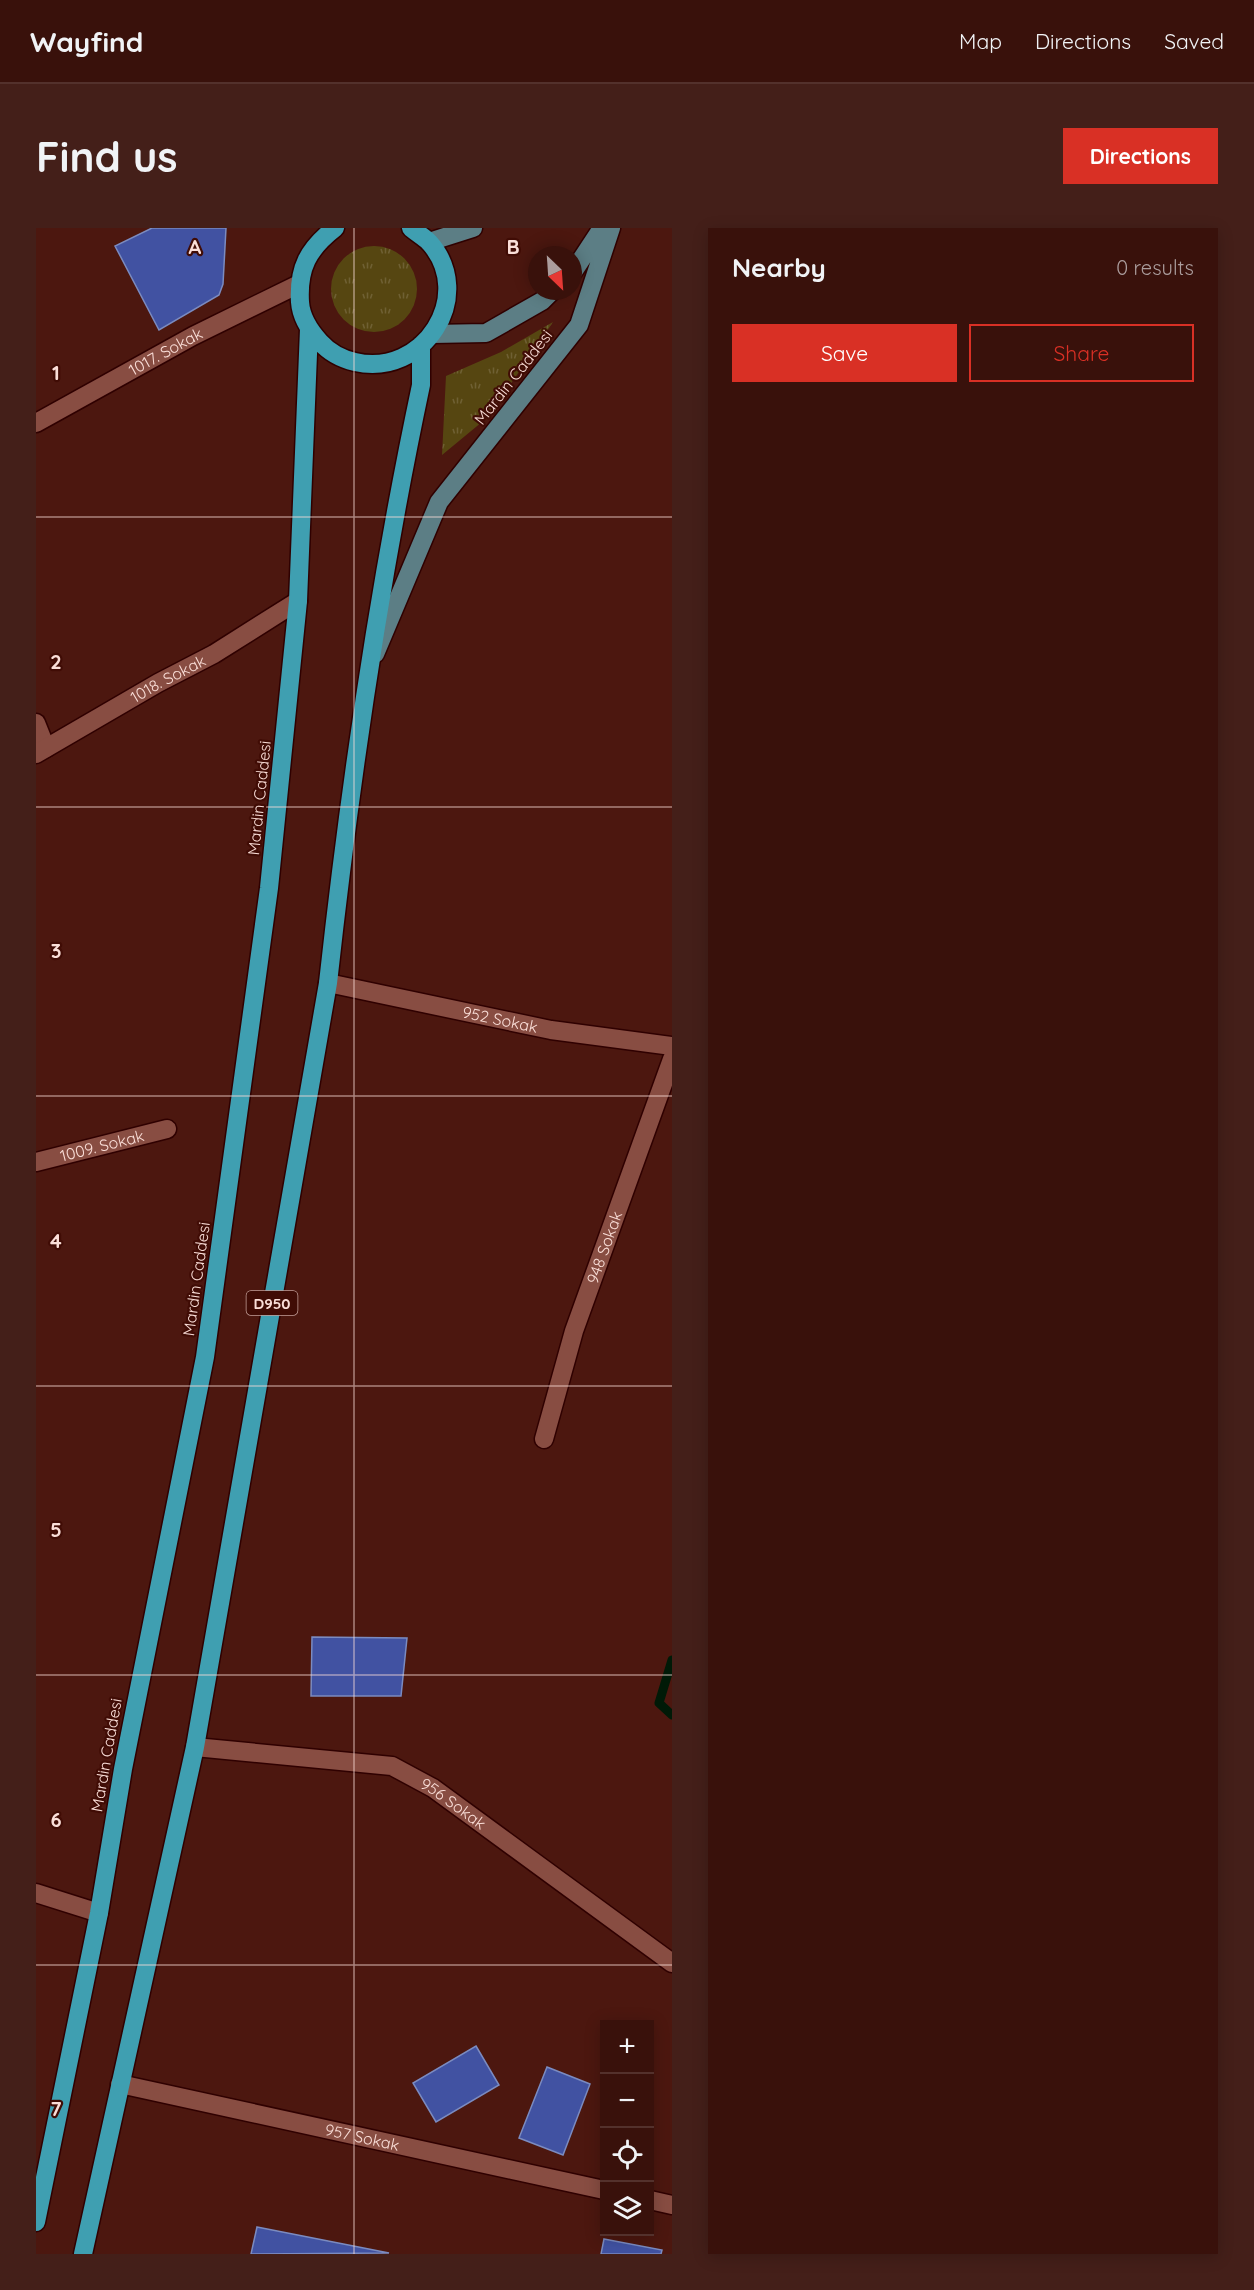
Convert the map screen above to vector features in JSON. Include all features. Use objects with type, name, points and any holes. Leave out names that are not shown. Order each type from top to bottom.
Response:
[{"type":"highway","points":[[305,260],[313,228]]},
{"type":"highway","name":"Mardin Caddesi","points":[[334,228],[318,240],[305,260],[299,284],[300,307],[309,329],[324,347],[345,359],[368,365],[392,362],[414,352],[427,340],[444,312],[447,287],[442,263],[421,233]]},
{"type":"highway","name":"Mardin Caddesi","points":[[36,2222],[99,1913],[123,1769],[205,1356],[269,888],[298,601],[309,329]]},
{"type":"highway","name":"Mardin Caddesi","points":[[82,2254],[195,1747],[328,983],[339,883],[368,672],[421,385],[427,340]]},
{"type":"main road","name":"Mardin Caddesi","points":[[421,233],[473,228]]},
{"type":"main road","points":[[582,258],[602,228]]},
{"type":"main road","name":"Mardin Caddesi","points":[[368,672],[438,502],[579,325],[611,228]]},
{"type":"main road","points":[[427,340],[486,333],[543,300]]},
{"type":"street","name":"1017. Sokak","points":[[36,423],[194,336],[299,284]]},
{"type":"street","name":"1018. Sokak","points":[[41,751],[158,683],[214,654],[298,601]]},
{"type":"street","points":[[36,723],[41,751]]},
{"type":"street","name":"952 Sokak","points":[[328,983],[551,1030],[672,1046]]},
{"type":"street","name":"948 Sokak","points":[[544,1439],[574,1331],[672,1059]]},
{"type":"street","name":"1009. Sokak","points":[[36,1162],[167,1129]]},
{"type":"street","name":"956 Sokak","points":[[195,1747],[392,1766],[433,1788],[672,1963]]},
{"type":"street","points":[[36,1893],[99,1913]]},
{"type":"street","name":"957 Sokak","points":[[120,2084],[600,2189]]},
{"type":"street","points":[[654,2201],[672,2205]]},
{"type":"green space","points":[[374,246],[398,253],[410,265],[417,289],[410,313],[398,325],[374,332],[350,325],[338,313],[331,289],[338,265],[350,253]]},
{"type":"green space","points":[[553,322],[488,417],[442,455],[446,376],[501,352]]},
{"type":"building","points":[[152,228],[226,228],[223,284],[219,295],[159,330],[115,246]]},
{"type":"building","points":[[312,1637],[407,1638],[401,1696],[311,1696]]},
{"type":"building","points":[[476,2046],[499,2085],[436,2122],[413,2083]]},
{"type":"building","points":[[547,2067],[590,2084],[563,2155],[519,2138]]},
{"type":"building","points":[[257,2227],[389,2253],[251,2254]]},
{"type":"building","points":[[604,2239],[662,2250],[661,2254],[601,2254]]},
{"type":"waterway","points":[[672,1660],[659,1703],[672,1715]]}]
